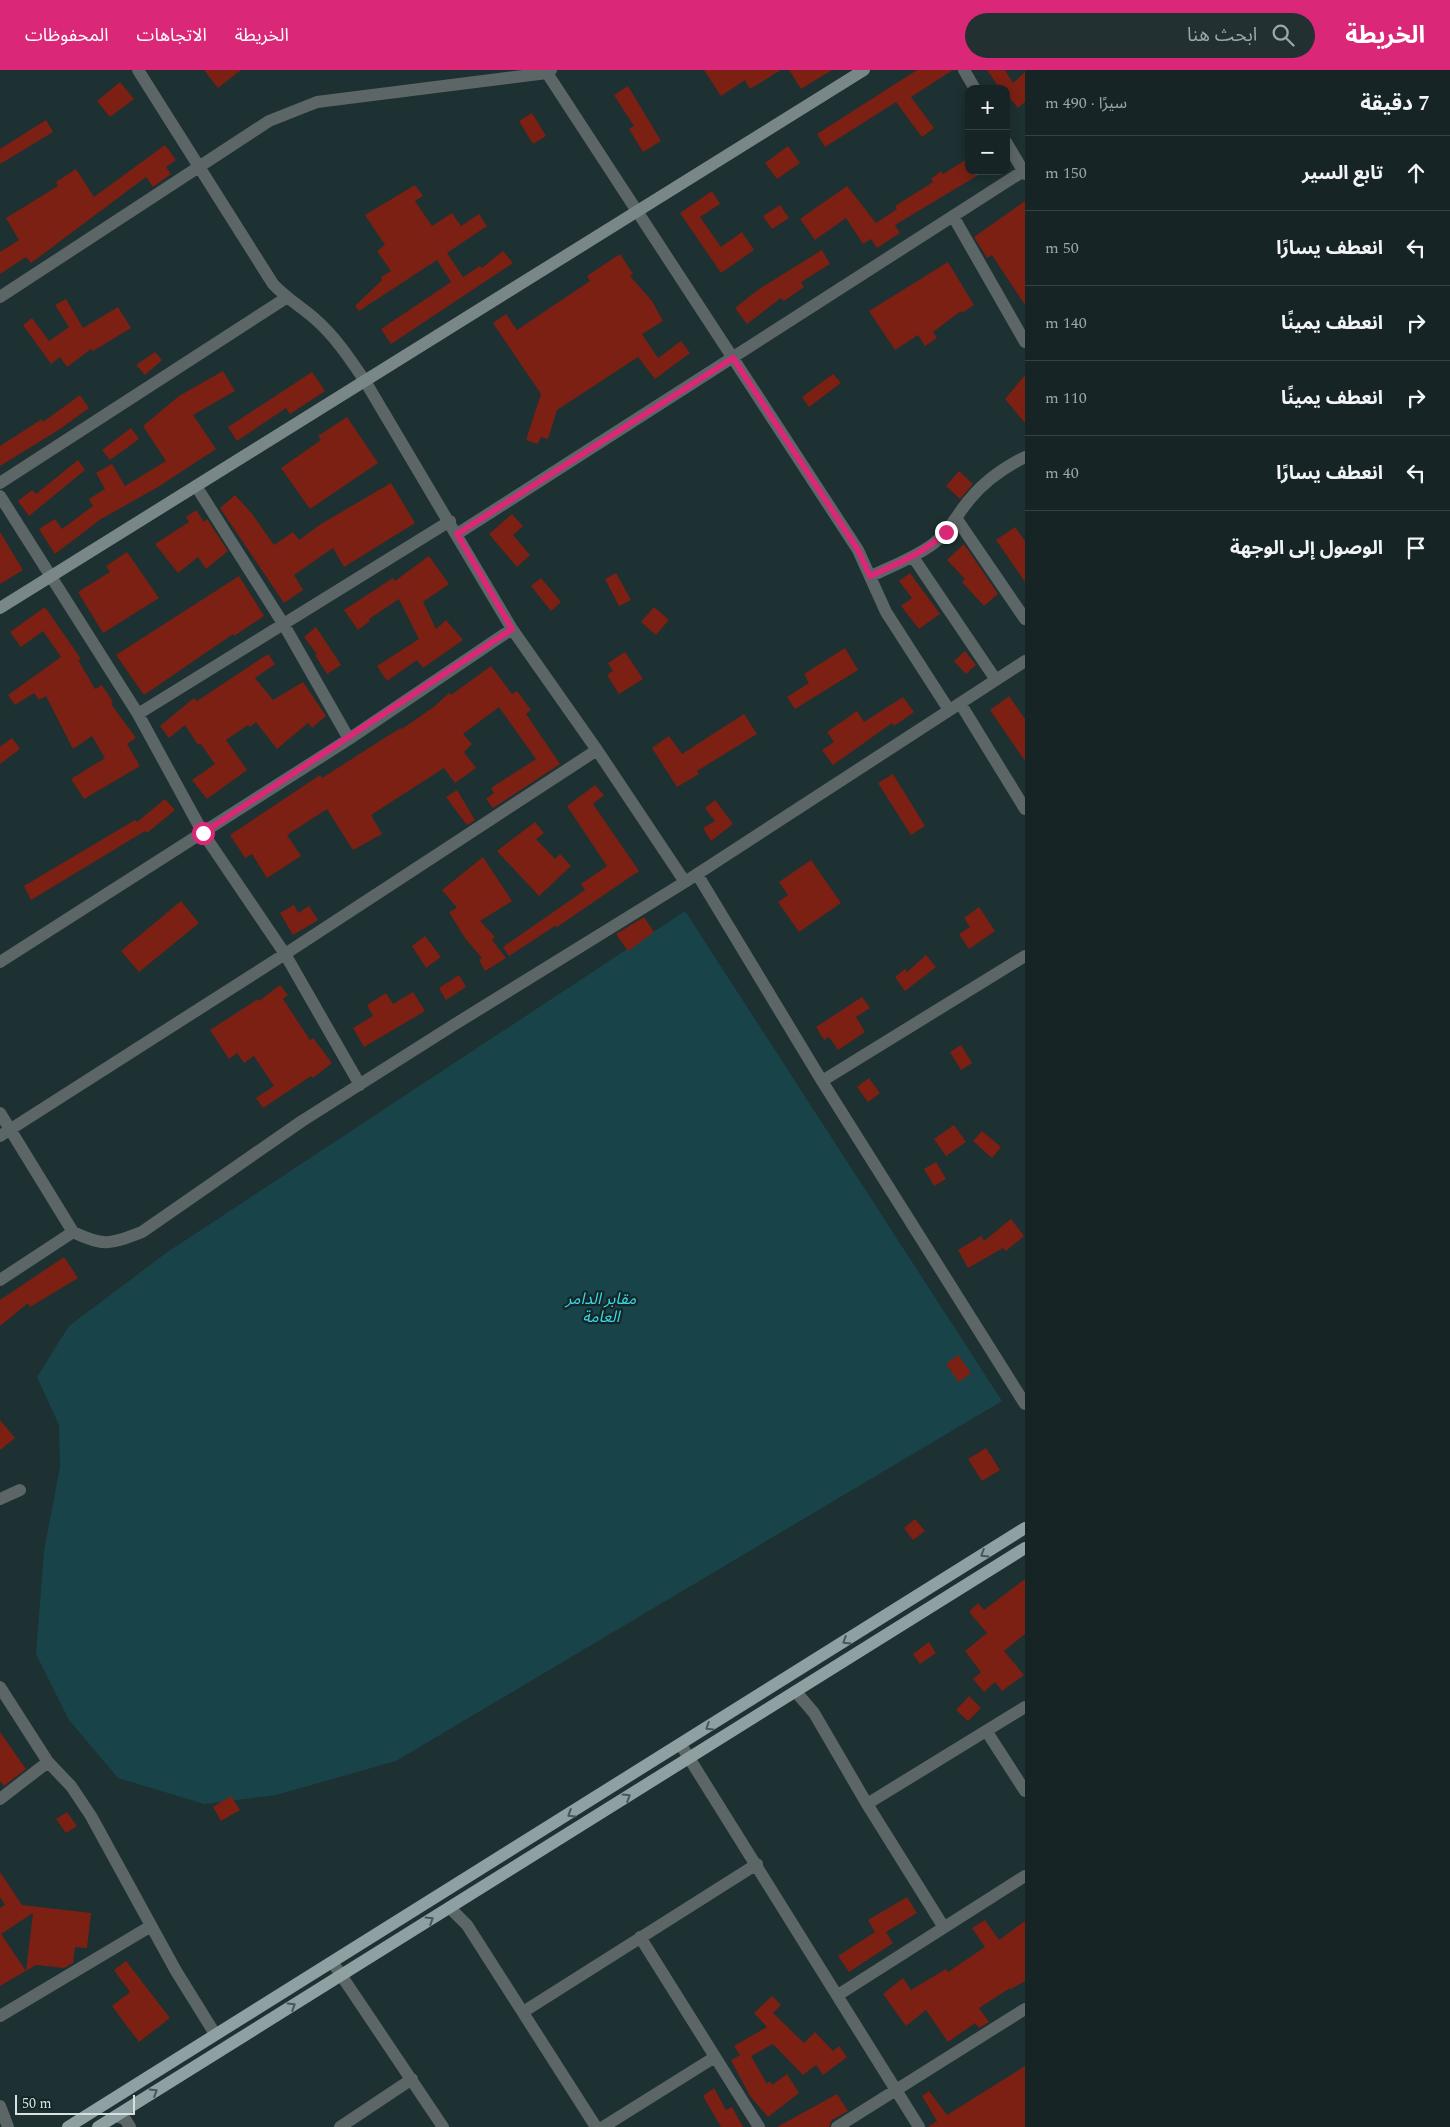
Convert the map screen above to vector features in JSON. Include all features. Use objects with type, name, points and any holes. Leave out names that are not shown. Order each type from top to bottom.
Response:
[{"type":"main road","points":[[68,2127],[215,2034],[333,1963],[1025,1528]]},
{"type":"main road","points":[[98,2127],[1025,1548]]},
{"type":"street","points":[[138,70],[261,267],[286,298],[314,318],[341,346],[365,381],[450,521],[512,629],[597,750],[685,882]]},
{"type":"street","points":[[0,608],[864,70]]},
{"type":"street","points":[[964,70],[973,85]]},
{"type":"street","points":[[0,297],[269,121],[317,102],[548,71],[635,211],[858,550],[886,612],[955,706],[1025,809]]},
{"type":"street","points":[[457,534],[1024,172],[1010,149]]},
{"type":"street","points":[[953,216],[1025,342]]},
{"type":"street","points":[[0,483],[286,298]]},
{"type":"street","points":[[870,576],[913,557],[933,544],[969,500],[984,485],[1025,457]]},
{"type":"street","points":[[196,486],[284,625],[349,739]]},
{"type":"street","points":[[0,496],[52,575],[138,714],[203,833],[285,954],[360,1085]]},
{"type":"street","points":[[956,518],[1025,619]]},
{"type":"street","points":[[138,714],[450,521]]},
{"type":"street","points":[[913,557],[996,680]]},
{"type":"street","points":[[0,962],[349,739],[512,629]]},
{"type":"street","points":[[0,1113],[6,1132],[73,1232],[93,1242],[116,1243],[142,1232],[302,1121],[467,1016],[685,882],[1025,660]]},
{"type":"street","points":[[6,1132],[285,954],[597,750]]},
{"type":"street","points":[[697,874],[822,1081],[1025,1404]]},
{"type":"street","points":[[822,1081],[1025,956]]},
{"type":"street","points":[[0,1280],[73,1232]]},
{"type":"street","points":[[0,1499],[20,1490]]},
{"type":"street","points":[[0,1687],[48,1762],[71,1786],[91,1816],[176,1972],[215,2034]]},
{"type":"street","points":[[796,1692],[814,1713],[867,1804],[943,1926]]},
{"type":"street","points":[[867,1804],[1025,1707]]},
{"type":"street","points":[[987,1732],[1025,1791]]},
{"type":"street","points":[[681,1745],[757,1864],[919,2127]]},
{"type":"street","points":[[0,1799],[48,1762]]},
{"type":"street","points":[[523,2012],[757,1864]]},
{"type":"street","points":[[838,1995],[943,1926],[1025,1876]]},
{"type":"street","points":[[450,1908],[466,1925],[596,2127]]},
{"type":"street","points":[[0,2016],[151,1926]]},
{"type":"street","points":[[640,1937],[759,2127]]},
{"type":"street","points":[[333,1963],[443,2127]]},
{"type":"street","points":[[837,2127],[1025,2009]]},
{"type":"street","points":[[603,2127],[715,2057]]},
{"type":"street","points":[[340,2127],[412,2079]]},
{"type":"street","points":[[0,2106],[8,2127]]},
{"type":"street","points":[[116,2116],[125,2120],[130,2127]]},
{"type":"green space","name":"مقابر الدامر العامة","points":[[685,911],[1002,1401],[396,1761],[276,1795],[204,1804],[118,1778],[69,1720],[36,1654],[44,1551],[60,1467],[59,1425],[37,1377],[69,1326],[166,1253]]},
{"type":"building","points":[[204,70],[241,70],[218,88]]},
{"type":"building","points":[[704,70],[781,70],[750,89],[745,80],[721,96]]},
{"type":"building","points":[[789,70],[832,70],[801,89]]},
{"type":"building","points":[[917,70],[953,70],[911,97],[934,128],[922,137],[896,102],[825,147],[817,134]]},
{"type":"building","points":[[987,70],[1005,70],[1013,83],[1025,72],[1025,102],[1018,108],[1010,99],[1010,85],[997,85]]},
{"type":"building","points":[[120,82],[134,99],[110,117],[97,101]]},
{"type":"building","points":[[628,86],[661,141],[643,152],[629,129],[634,126],[614,95]]},
{"type":"building","points":[[532,113],[546,136],[533,144],[519,121]]},
{"type":"building","points":[[46,120],[53,132],[0,164],[0,149]]},
{"type":"building","points":[[165,145],[176,160],[166,167],[171,174],[153,187],[146,177],[31,263],[26,257],[0,274],[0,252],[19,240],[6,218],[58,186],[56,182],[76,169],[94,197]]},
{"type":"building","points":[[788,146],[800,163],[777,179],[765,163]]},
{"type":"building","points":[[965,160],[965,175],[978,175],[895,225],[900,233],[877,248],[871,239],[863,244],[846,218],[815,240],[800,219],[847,186],[876,223],[897,209],[895,206],[933,182],[931,179],[941,171],[943,174]]},
{"type":"building","points":[[415,185],[423,196],[415,201],[432,226],[452,213],[461,226],[479,214],[487,226],[447,253],[463,277],[480,266],[482,268],[503,251],[513,263],[391,344],[381,329],[451,282],[437,260],[359,311],[355,306],[382,280],[381,277],[391,271],[377,251],[385,245],[365,215]]},
{"type":"building","points":[[712,191],[720,204],[700,217],[721,247],[742,232],[754,250],[721,273],[680,213]]},
{"type":"building","points":[[1025,201],[1025,305],[992,255],[987,258],[974,237]]},
{"type":"building","points":[[780,205],[789,218],[772,229],[763,216]]},
{"type":"building","points":[[822,250],[830,264],[801,282],[804,287],[784,301],[781,298],[747,324],[735,308],[759,289]]},
{"type":"building","points":[[620,254],[633,274],[630,276],[652,301],[663,321],[642,334],[658,358],[681,341],[690,353],[655,379],[638,357],[557,410],[548,439],[541,437],[538,444],[526,440],[541,394],[493,323],[506,314],[517,330],[590,281],[587,276]]},
{"type":"building","points":[[948,262],[974,305],[962,313],[961,311],[933,332],[937,338],[925,346],[918,335],[895,350],[869,311]]},
{"type":"building","points":[[66,299],[83,328],[118,307],[131,328],[93,351],[91,349],[67,367],[60,357],[51,364],[23,325],[32,318],[49,341],[69,327],[55,305]]},
{"type":"building","points":[[155,352],[162,360],[145,375],[136,365]]},
{"type":"building","points":[[223,371],[235,391],[193,415],[216,449],[158,487],[101,519],[55,554],[39,529],[55,519],[62,529],[93,506],[89,499],[105,489],[96,473],[112,464],[125,486],[166,461],[143,426],[179,396]]},
{"type":"building","points":[[312,372],[325,391],[290,414],[286,408],[237,441],[228,427]]},
{"type":"building","points":[[833,374],[841,383],[809,407],[802,397]]},
{"type":"building","points":[[1025,375],[1025,423],[1005,399]]},
{"type":"building","points":[[80,395],[89,408],[60,429],[0,466],[0,446],[42,419],[43,422]]},
{"type":"building","points":[[347,417],[378,463],[310,509],[281,468],[321,440],[318,436]]},
{"type":"building","points":[[131,428],[139,439],[110,460],[102,450]]},
{"type":"building","points":[[78,460],[85,470],[29,516],[18,501],[32,490],[36,494]]},
{"type":"building","points":[[959,471],[973,484],[960,499],[946,486]]},
{"type":"building","points":[[391,483],[415,523],[344,567],[333,548],[294,575],[303,590],[284,603],[220,508],[235,495],[253,515],[274,545],[293,532],[299,540],[321,524]]},
{"type":"building","points":[[196,510],[204,522],[207,519],[228,551],[206,569],[198,557],[178,573],[155,544],[189,522],[186,517]]},
{"type":"building","points":[[512,514],[523,526],[513,535],[530,555],[517,567],[489,534]]},
{"type":"building","points":[[1015,527],[1025,541],[1025,582],[996,540]]},
{"type":"building","points":[[0,532],[23,570],[0,584]]},
{"type":"building","points":[[964,544],[998,594],[984,606],[962,582],[965,579],[947,560]]},
{"type":"building","points":[[127,552],[159,598],[103,633],[78,592],[110,572],[106,566]]},
{"type":"building","points":[[429,556],[449,584],[423,602],[436,629],[446,620],[463,640],[423,668],[417,660],[387,681],[377,666],[419,639],[399,599],[369,619],[370,621],[358,630],[344,610],[393,578],[395,581]]},
{"type":"building","points":[[616,573],[631,600],[619,606],[605,579]]},
{"type":"building","points":[[910,573],[940,614],[919,629],[901,606],[912,598],[899,581]]},
{"type":"building","points":[[239,576],[264,616],[234,636],[233,634],[144,695],[116,655]]},
{"type":"building","points":[[541,578],[561,602],[551,611],[531,586]]},
{"type":"building","points":[[45,607],[81,659],[78,660],[95,689],[102,685],[113,702],[111,704],[136,738],[127,744],[140,766],[84,799],[71,779],[105,758],[92,736],[73,749],[46,696],[39,700],[34,693],[15,705],[8,695],[61,657],[43,631],[21,647],[10,632]]},
{"type":"building","points":[[654,607],[669,620],[656,635],[641,622]]},
{"type":"building","points":[[316,627],[341,665],[327,674],[315,655],[317,654],[304,637]]},
{"type":"building","points":[[845,648],[858,670],[795,709],[787,697],[809,683],[804,674]]},
{"type":"building","points":[[965,651],[976,665],[966,674],[954,661]]},
{"type":"building","points":[[625,652],[643,679],[619,694],[607,675],[613,671],[608,663]]},
{"type":"building","points":[[268,654],[275,664],[255,678],[273,700],[303,682],[326,716],[312,728],[308,723],[277,749],[256,722],[250,727],[248,725],[226,740],[247,770],[207,799],[192,780],[215,764],[200,743],[198,745],[185,725],[169,738],[160,726],[194,698],[197,701]]},
{"type":"building","points":[[491,666],[512,694],[517,691],[531,710],[526,714],[560,764],[493,808],[486,799],[494,793],[491,788],[536,759],[499,707],[463,734],[472,744],[464,752],[476,768],[455,783],[444,768],[371,815],[382,834],[353,850],[327,809],[287,835],[301,856],[267,878],[252,854],[245,858],[230,835],[320,775],[322,778],[386,737],[402,729],[435,706],[449,693],[451,695]]},
{"type":"building","points":[[1009,696],[1025,719],[1025,761],[990,710]]},
{"type":"building","points":[[903,697],[914,712],[894,726],[892,723],[833,765],[822,750],[834,742],[827,732],[857,711],[864,722]]},
{"type":"building","points":[[744,714],[757,734],[697,771],[699,774],[677,787],[652,748],[669,736],[682,754]]},
{"type":"building","points":[[12,738],[20,749],[0,764],[0,747]]},
{"type":"building","points":[[893,774],[925,826],[911,835],[878,783]]},
{"type":"building","points":[[595,785],[604,795],[593,804],[639,871],[557,927],[555,926],[509,956],[503,947],[585,890],[581,884],[607,866],[567,806]]},
{"type":"building","points":[[457,790],[475,820],[467,825],[446,797]]},
{"type":"building","points":[[165,799],[175,810],[147,833],[145,831],[31,900],[24,886],[135,820],[137,822]]},
{"type":"building","points":[[715,800],[733,824],[711,841],[703,828],[715,821],[705,808]]},
{"type":"building","points":[[535,822],[544,833],[536,839],[555,859],[560,854],[571,866],[539,896],[497,851]]},
{"type":"building","points":[[483,857],[512,901],[480,921],[495,937],[492,940],[506,958],[485,971],[479,960],[482,958],[465,938],[449,912],[457,908],[442,890]]},
{"type":"building","points":[[811,860],[841,903],[799,932],[778,902],[788,895],[779,882]]},
{"type":"building","points":[[181,901],[199,923],[139,972],[121,951]]},
{"type":"building","points":[[294,905],[298,913],[309,906],[318,920],[293,935],[280,913]]},
{"type":"building","points":[[979,907],[995,931],[969,949],[959,934],[970,927],[964,918]]},
{"type":"building","points":[[644,917],[654,932],[628,951],[616,934]]},
{"type":"building","points":[[425,936],[441,957],[426,968],[412,946]]},
{"type":"building","points":[[926,955],[936,967],[905,991],[895,977],[905,969],[907,972]]},
{"type":"building","points":[[459,975],[466,987],[446,1000],[439,988]]},
{"type":"building","points":[[280,985],[288,995],[283,999],[310,1040],[313,1038],[332,1063],[313,1078],[311,1076],[263,1108],[256,1098],[274,1086],[254,1056],[244,1063],[237,1053],[229,1059],[210,1030],[258,999],[259,1001]]},
{"type":"building","points":[[413,992],[425,1011],[364,1047],[353,1028],[373,1016],[367,1005],[386,993],[393,1004]]},
{"type":"building","points":[[862,997],[870,1008],[856,1017],[865,1032],[838,1050],[829,1037],[824,1040],[816,1027]]},
{"type":"building","points":[[961,1045],[972,1063],[961,1070],[950,1052]]},
{"type":"building","points":[[869,1078],[880,1093],[868,1102],[857,1087]]},
{"type":"building","points":[[954,1125],[966,1142],[946,1156],[934,1139]]},
{"type":"building","points":[[982,1131],[1001,1147],[992,1158],[973,1141]]},
{"type":"building","points":[[936,1162],[946,1179],[934,1186],[924,1169]]},
{"type":"building","points":[[1011,1219],[1024,1236],[1006,1251],[1003,1248],[968,1268],[958,1250],[981,1236],[984,1241]]},
{"type":"building","points":[[64,1257],[78,1278],[30,1307],[28,1303],[0,1326],[0,1300]]},
{"type":"building","points":[[958,1355],[971,1373],[959,1382],[946,1364]]},
{"type":"building","points":[[0,1420],[15,1438],[0,1450]]},
{"type":"building","points":[[986,1448],[1000,1470],[982,1481],[968,1459]]},
{"type":"building","points":[[915,1519],[925,1531],[913,1540],[904,1528]]},
{"type":"building","points":[[1025,1579],[1025,1634],[1004,1651],[1024,1675],[1002,1691],[995,1682],[984,1692],[973,1679],[981,1672],[965,1651],[987,1633],[969,1612],[978,1603],[984,1610]]},
{"type":"building","points":[[929,1642],[936,1653],[920,1664],[913,1654]]},
{"type":"building","points":[[969,1696],[981,1708],[968,1721],[956,1710]]},
{"type":"building","points":[[0,1732],[26,1769],[4,1786],[0,1781]]},
{"type":"building","points":[[231,1796],[240,1810],[221,1821],[213,1807]]},
{"type":"building","points":[[67,1812],[77,1826],[66,1833],[56,1819]]},
{"type":"building","points":[[0,1872],[22,1905],[91,1913],[87,1948],[75,1947],[73,1963],[64,1968],[36,1965],[26,1971],[0,1986],[0,1908],[5,1905],[0,1897]],"holes":[[[33,1913],[26,1971],[1,1934]]]},
{"type":"building","points":[[907,1897],[917,1913],[886,1932],[893,1943],[849,1972],[838,1956],[875,1932],[868,1920]]},
{"type":"building","points":[[985,1920],[999,1940],[1025,1921],[1025,1981],[1010,1988],[979,2008],[989,2022],[979,2028],[975,2023],[948,2042],[926,2010],[906,2026],[883,1994],[903,1978],[911,1990],[946,1969],[948,1972],[985,1947],[972,1928]]},
{"type":"building","points":[[126,1961],[170,2018],[139,2042],[112,2006],[130,1992],[114,1970]]},
{"type":"building","points":[[772,1996],[781,2005],[773,2013],[804,2043],[815,2032],[833,2051],[839,2046],[847,2057],[823,2075],[816,2065],[803,2075],[773,2044],[751,2056],[767,2084],[770,2081],[772,2085],[787,2074],[799,2093],[768,2117],[750,2096],[731,2060],[740,2055],[734,2046],[767,2027],[754,2013]]},
{"type":"building","points":[[1025,2066],[1025,2127],[928,2127],[937,2121],[922,2096],[929,2091],[947,2115]]},
{"type":"building","points":[[714,2088],[726,2110],[732,2107],[743,2127],[721,2127],[703,2096]]},
{"type":"building","points":[[837,2094],[848,2111],[832,2120],[829,2127],[777,2127]]},
{"type":"route","points":[[203,833],[349,739],[512,629],[457,534],[733,358],[790,449],[858,550],[870,576],[913,557],[933,544],[946,532]]}]
